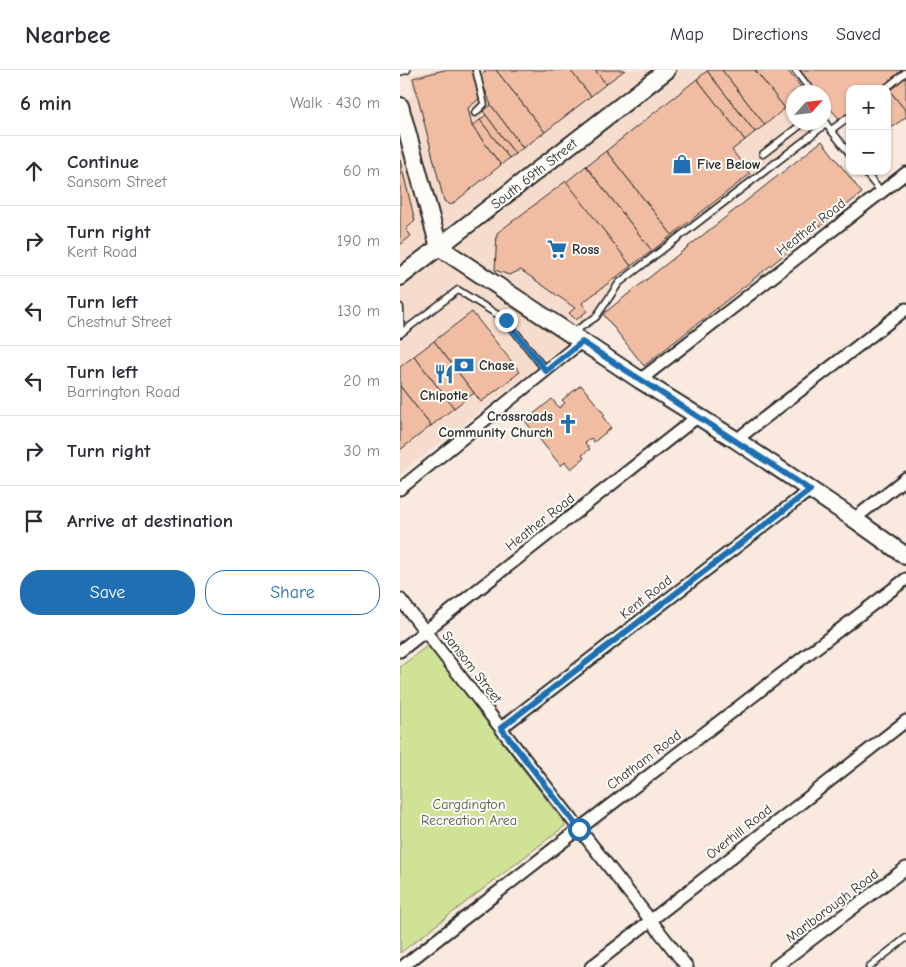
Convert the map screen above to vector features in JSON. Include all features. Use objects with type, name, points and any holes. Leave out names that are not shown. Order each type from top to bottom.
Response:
[{"type":"street","name":"South 69th Street","points":[[400,277],[668,70]]},
{"type":"street","points":[[400,106],[439,247],[640,380],[736,440],[906,556]]},
{"type":"street","name":"Heather Road","points":[[640,380],[906,173]]},
{"type":"street","points":[[736,440],[906,308]]},
{"type":"street","points":[[400,489],[546,371],[576,338]]},
{"type":"street","name":"Heather Road","points":[[400,651],[697,417]]},
{"type":"street","points":[[854,519],[906,478]]},
{"type":"street","name":"Kent Road","points":[[501,728],[810,490]]},
{"type":"street","name":"Chatham Road","points":[[402,967],[906,579]]},
{"type":"street","name":"Sansom Street","points":[[400,598],[687,967]]},
{"type":"street","name":"Overhill Road","points":[[591,967],[906,721]]},
{"type":"street","name":"Marlborough Road","points":[[776,967],[906,868]]},
{"type":"lane","points":[[400,72],[407,70]]},
{"type":"lane","points":[[475,113],[484,104],[476,70]]},
{"type":"lane","points":[[795,70],[807,85]]},
{"type":"lane","points":[[890,85],[906,72]]},
{"type":"lane","points":[[846,119],[831,130],[846,149]]},
{"type":"lane","points":[[763,154],[794,130]]},
{"type":"lane","points":[[576,338],[596,317],[619,283],[818,130]]},
{"type":"lane","points":[[867,175],[881,192]]},
{"type":"lane","points":[[401,334],[458,290],[506,320],[546,371]]},
{"type":"lane","points":[[400,307],[401,334]]},
{"type":"lane","points":[[869,967],[906,938]]},
{"type":"shaded area","points":[[433,70],[792,70],[804,85],[786,85],[786,130],[813,130],[613,285],[611,300],[584,320],[561,348],[400,474],[400,105],[414,95],[409,76]]},
{"type":"green space","name":"Cargdington Recreation Area","points":[[428,645],[566,825],[400,953],[400,667]]},
{"type":"building","points":[[444,70],[472,70],[479,99],[468,108],[472,126],[501,165],[451,205],[444,201],[413,78]]},
{"type":"building","points":[[487,70],[496,70],[545,132],[523,148],[491,105],[480,76]]},
{"type":"building","points":[[496,70],[570,70],[591,96],[545,132]]},
{"type":"building","points":[[570,70],[595,70],[606,84],[591,96]]},
{"type":"building","points":[[595,70],[625,70],[606,84]]},
{"type":"building","points":[[722,70],[765,125],[755,132],[707,71]]},
{"type":"building","points":[[722,70],[755,70],[785,108],[765,125]]},
{"type":"building","points":[[755,70],[787,70],[799,85],[786,85],[786,109]]},
{"type":"building","points":[[799,70],[903,70],[885,85],[846,85],[846,117],[841,121],[831,109],[831,85],[811,85]]},
{"type":"building","points":[[707,71],[755,132],[745,140],[697,79]]},
{"type":"building","points":[[906,77],[906,111],[891,92],[891,88]]},
{"type":"building","points":[[697,79],[745,140],[732,150],[750,174],[672,235],[606,151]]},
{"type":"building","points":[[891,92],[906,111],[906,117],[891,128]]},
{"type":"building","points":[[491,105],[523,148],[515,154],[483,111]]},
{"type":"building","points":[[486,115],[515,154],[509,158],[480,120]]},
{"type":"building","points":[[480,120],[509,158],[501,165],[472,126]]},
{"type":"building","points":[[822,141],[846,172],[846,175],[848,175],[862,193],[644,366],[603,314]]},
{"type":"building","points":[[606,151],[672,235],[652,251],[586,166]]},
{"type":"building","points":[[400,160],[415,221],[406,229],[411,236],[400,245]]},
{"type":"building","points":[[586,166],[652,251],[631,266],[566,182]]},
{"type":"building","name":"Ross","points":[[566,181],[631,266],[582,303],[587,311],[576,320],[569,313],[575,308],[521,270],[509,275],[495,270],[497,233]]},
{"type":"building","points":[[472,312],[520,372],[481,402],[434,341]]},
{"type":"building","name":"Chipotle","points":[[434,341],[474,393],[454,408],[414,356]]},
{"type":"building","points":[[414,356],[454,408],[431,426],[400,386],[400,367]]},
{"type":"building","name":"Crossroads Community Church","points":[[581,385],[605,415],[603,417],[611,428],[594,442],[591,438],[585,443],[590,449],[582,455],[584,458],[571,469],[565,462],[561,466],[525,421],[552,399],[559,408],[565,403],[562,400]]},
{"type":"building","points":[[400,386],[431,426],[400,450]]},
{"type":"place","name":"Five Below","points":[[682,164]]},
{"type":"place","name":"Ross","points":[[557,249]]},
{"type":"place","name":"Chase","points":[[464,365]]},
{"type":"place","name":"Chipotle","points":[[444,374]]},
{"type":"place","name":"Crossroads Community Church","points":[[568,424]]},
{"type":"route","points":[[506,320],[546,371],[582,342],[697,417],[736,440],[810,490],[501,728],[579,829]]}]
